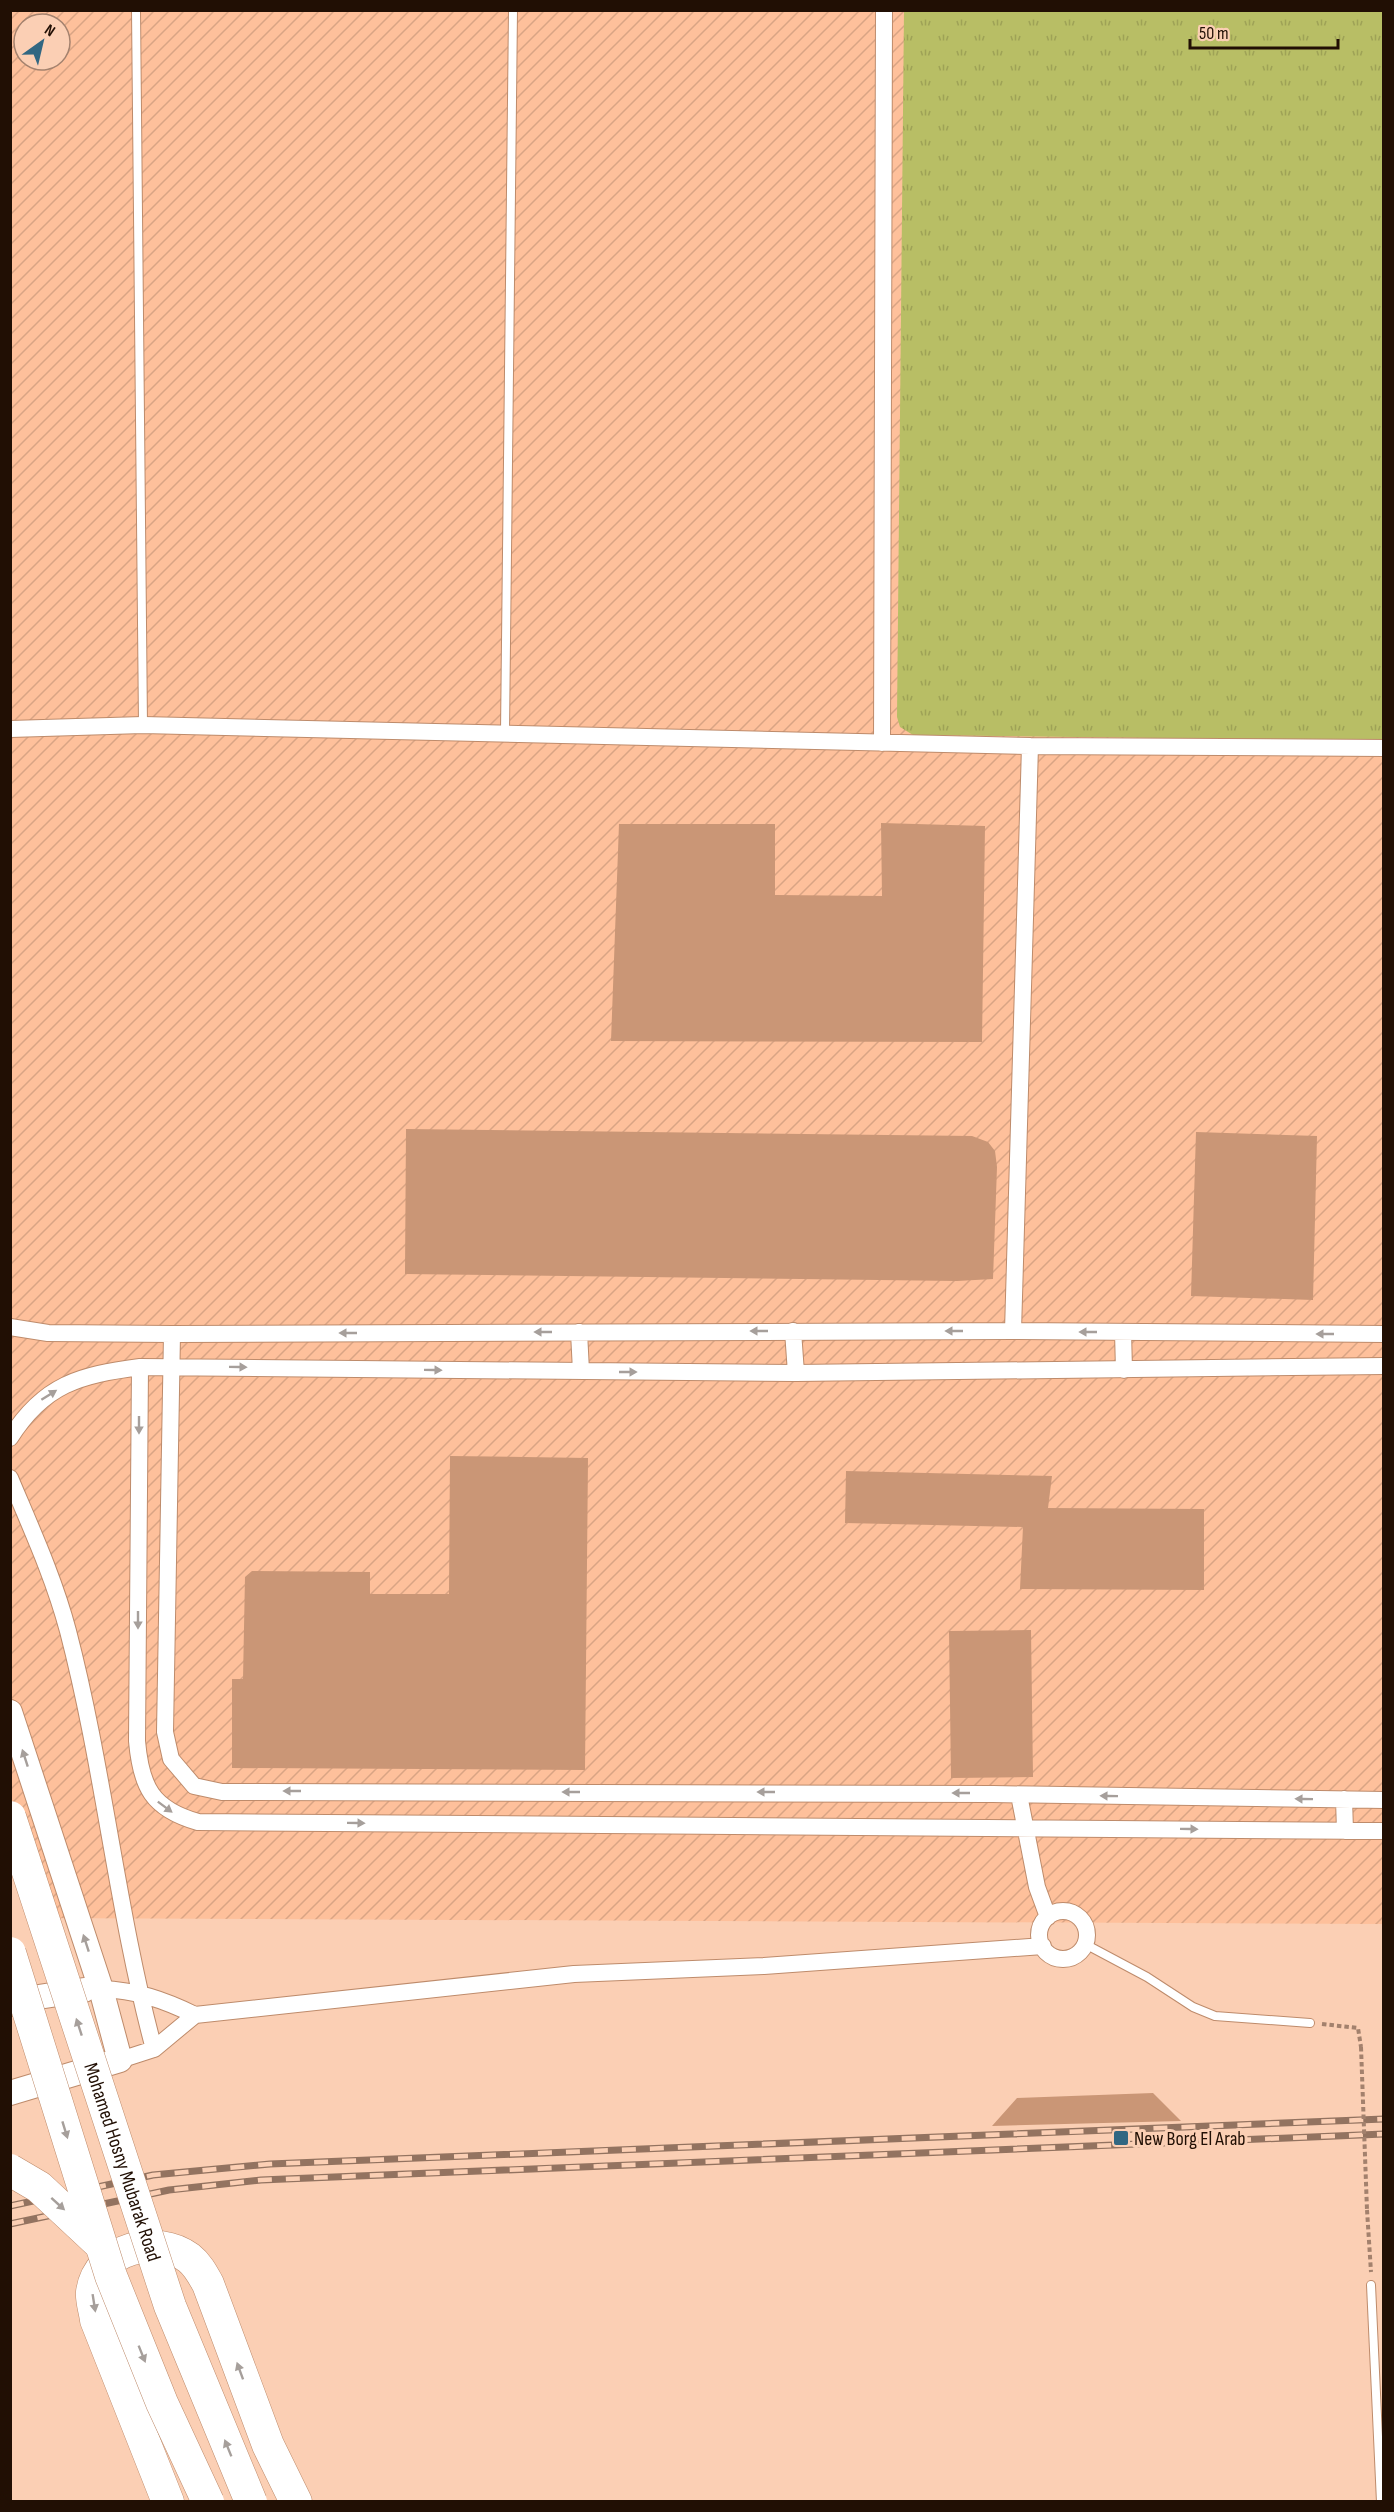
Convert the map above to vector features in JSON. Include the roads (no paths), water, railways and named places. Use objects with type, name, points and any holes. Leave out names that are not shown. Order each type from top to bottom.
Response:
[{"type":"highway","name":"Mohamed Hosny Mubarak Road","points":[[10,1817],[170,2306],[251,2502]]},
{"type":"highway","points":[[10,1953],[111,2276],[162,2403],[208,2502]]},
{"type":"highway","points":[[10,2170],[39,2187],[101,2245]]},
{"type":"highway","points":[[168,2502],[96,2320],[92,2293],[97,2275],[107,2261],[124,2251],[142,2247],[172,2250],[197,2266],[208,2284],[268,2445],[296,2502]]},
{"type":"street","points":[[882,743],[884,10]]},
{"type":"street","points":[[10,729],[143,726],[1030,746],[1383,748]]},
{"type":"street","points":[[1013,1331],[1030,746]]},
{"type":"street","points":[[10,1327],[48,1333],[172,1334],[793,1331],[1383,1334]]},
{"type":"street","points":[[793,1331],[796,1373]]},
{"type":"street","points":[[579,1332],[580,1371]]},
{"type":"street","points":[[1123,1332],[1124,1370]]},
{"type":"street","points":[[172,1334],[165,1732],[171,1759],[194,1786],[222,1792],[1019,1795],[1383,1800]]},
{"type":"street","points":[[10,1438],[24,1416],[52,1392],[75,1380],[103,1372],[140,1367],[796,1373],[1383,1366]]},
{"type":"street","points":[[140,1367],[137,1741],[140,1766],[148,1789],[160,1806],[180,1816],[198,1822],[1383,1831]]},
{"type":"street","points":[[10,1478],[53,1584],[68,1631],[112,1843],[138,1992],[154,2049]]},
{"type":"street","points":[[10,1712],[101,1989],[120,2060]]},
{"type":"street","points":[[1019,1795],[1037,1887],[1048,1917]]},
{"type":"street","points":[[1344,1799],[1345,1831]]},
{"type":"street","points":[[1067,1912],[1079,1917],[1086,1929],[1085,1944],[1076,1956],[1061,1959],[1053,1957],[1042,1946],[1040,1931],[1048,1917],[1067,1912]]},
{"type":"street","points":[[10,2004],[66,1991],[101,1989],[138,1992],[165,2000],[195,2015],[574,1974],[764,1966],[1042,1946]]},
{"type":"street","points":[[10,2093],[154,2049],[195,2015]]},
{"type":"lane","points":[[136,10],[143,726]]},
{"type":"lane","points":[[505,733],[513,10]]},
{"type":"lane","points":[[1085,1944],[1147,1977],[1193,2007],[1215,2016],[1311,2023]]},
{"type":"lane","points":[[1371,2285],[1381,2502]]},
{"type":"railway","points":[[10,2206],[153,2175],[270,2164],[1384,2119]]},
{"type":"railway","points":[[10,2224],[169,2190],[261,2180],[1384,2134]]},
{"type":"place","name":"New Borg El Arab","points":[[1121,2138]]}]
